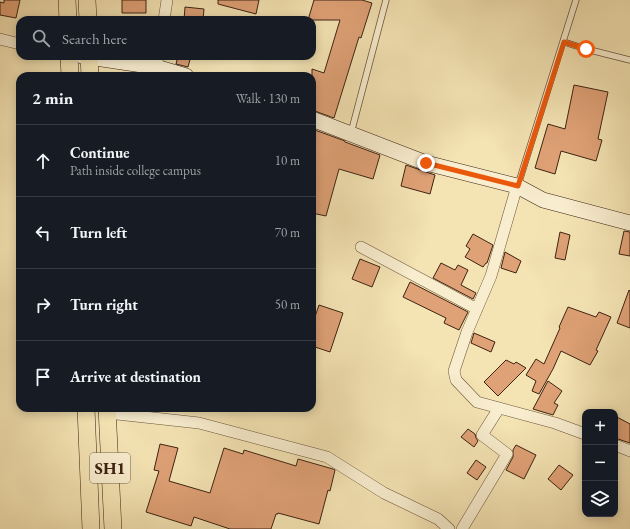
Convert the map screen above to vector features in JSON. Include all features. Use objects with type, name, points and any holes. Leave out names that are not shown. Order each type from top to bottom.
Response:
[{"type":"main road","points":[[67,0],[68,16]]},
{"type":"main road","points":[[87,0],[88,16]]},
{"type":"main road","points":[[69,60],[70,72]]},
{"type":"main road","points":[[89,60],[90,72]]},
{"type":"main road","name":"SH1","points":[[86,412],[91,529]]},
{"type":"main road","name":"SH1","points":[[107,412],[112,529]]},
{"type":"street","points":[[165,16],[168,0]]},
{"type":"street","points":[[0,39],[16,43]]},
{"type":"street","points":[[143,60],[157,61],[178,72]]},
{"type":"street","points":[[316,121],[426,163],[518,186],[543,200],[630,223]]},
{"type":"street","points":[[518,186],[491,276],[454,371],[456,380],[477,402],[555,423],[582,433]]},
{"type":"street","points":[[361,247],[477,309]]},
{"type":"street","points":[[462,529],[507,454],[482,435],[499,408]]},
{"type":"street","points":[[115,412],[200,423],[327,457],[384,493],[438,519],[448,529]]},
{"type":"street","points":[[618,446],[630,451]]},
{"type":"lane","points":[[351,134],[386,0]]},
{"type":"lane","points":[[518,186],[576,0]]},
{"type":"lane","points":[[564,42],[630,60]]},
{"type":"building","points":[[4,0],[20,0],[16,18],[0,15],[0,2],[4,3]]},
{"type":"building","points":[[122,0],[146,0],[146,13],[122,13]]},
{"type":"building","points":[[218,0],[259,0],[256,14],[218,4]]},
{"type":"building","points":[[314,0],[362,0],[372,3],[361,38],[359,37],[334,118],[316,111],[316,72],[312,72],[312,69],[324,73],[340,20],[316,20],[316,16],[309,16]]},
{"type":"building","points":[[185,7],[204,9],[203,16],[184,16]]},
{"type":"building","points":[[177,60],[190,60],[188,67],[176,64]]},
{"type":"building","points":[[574,85],[608,92],[598,139],[602,140],[596,161],[561,151],[555,174],[535,168],[548,124],[565,129]]},
{"type":"building","points":[[316,130],[380,155],[373,179],[339,169],[326,216],[316,214]]},
{"type":"building","points":[[406,165],[435,175],[430,194],[401,186]]},
{"type":"building","points":[[624,231],[630,232],[630,256],[619,254]]},
{"type":"building","points":[[560,232],[570,235],[565,260],[555,258]]},
{"type":"building","points":[[473,234],[493,245],[487,263],[483,267],[465,257],[470,249],[466,246]]},
{"type":"building","points":[[505,252],[521,261],[516,273],[501,268]]},
{"type":"building","points":[[360,259],[380,267],[372,287],[352,279]]},
{"type":"building","points":[[441,263],[455,270],[458,265],[468,270],[461,285],[476,293],[473,299],[433,278]]},
{"type":"building","points":[[410,282],[468,312],[459,330],[444,323],[446,318],[403,297]]},
{"type":"building","points":[[629,290],[630,291],[630,328],[617,323]]},
{"type":"building","points":[[319,305],[343,313],[330,352],[316,347],[316,314]]},
{"type":"building","points":[[568,307],[596,317],[599,312],[611,317],[596,350],[598,351],[590,365],[561,351],[539,394],[532,391],[536,381],[526,375],[536,359],[544,364]]},
{"type":"building","points":[[474,333],[495,342],[491,352],[471,343]]},
{"type":"building","points":[[506,360],[514,364],[516,362],[526,368],[498,396],[484,382]]},
{"type":"building","points":[[548,381],[562,391],[554,403],[558,405],[553,415],[533,409]]},
{"type":"building","points":[[618,418],[630,424],[630,443],[618,439]]},
{"type":"building","points":[[468,429],[475,434],[478,441],[474,447],[461,437]]},
{"type":"building","points":[[160,444],[178,448],[169,481],[210,493],[224,448],[243,454],[244,450],[296,466],[298,459],[335,470],[319,524],[278,513],[276,514],[271,529],[230,529],[194,517],[191,526],[146,512],[159,471],[154,470]]},
{"type":"building","points":[[516,445],[536,455],[524,479],[506,470],[513,457],[513,450]]},
{"type":"building","points":[[476,460],[486,467],[477,480],[467,473]]},
{"type":"building","points":[[559,465],[573,475],[561,490],[548,479]]},
{"type":"route","points":[[426,163],[518,186],[564,42],[586,49]]}]
